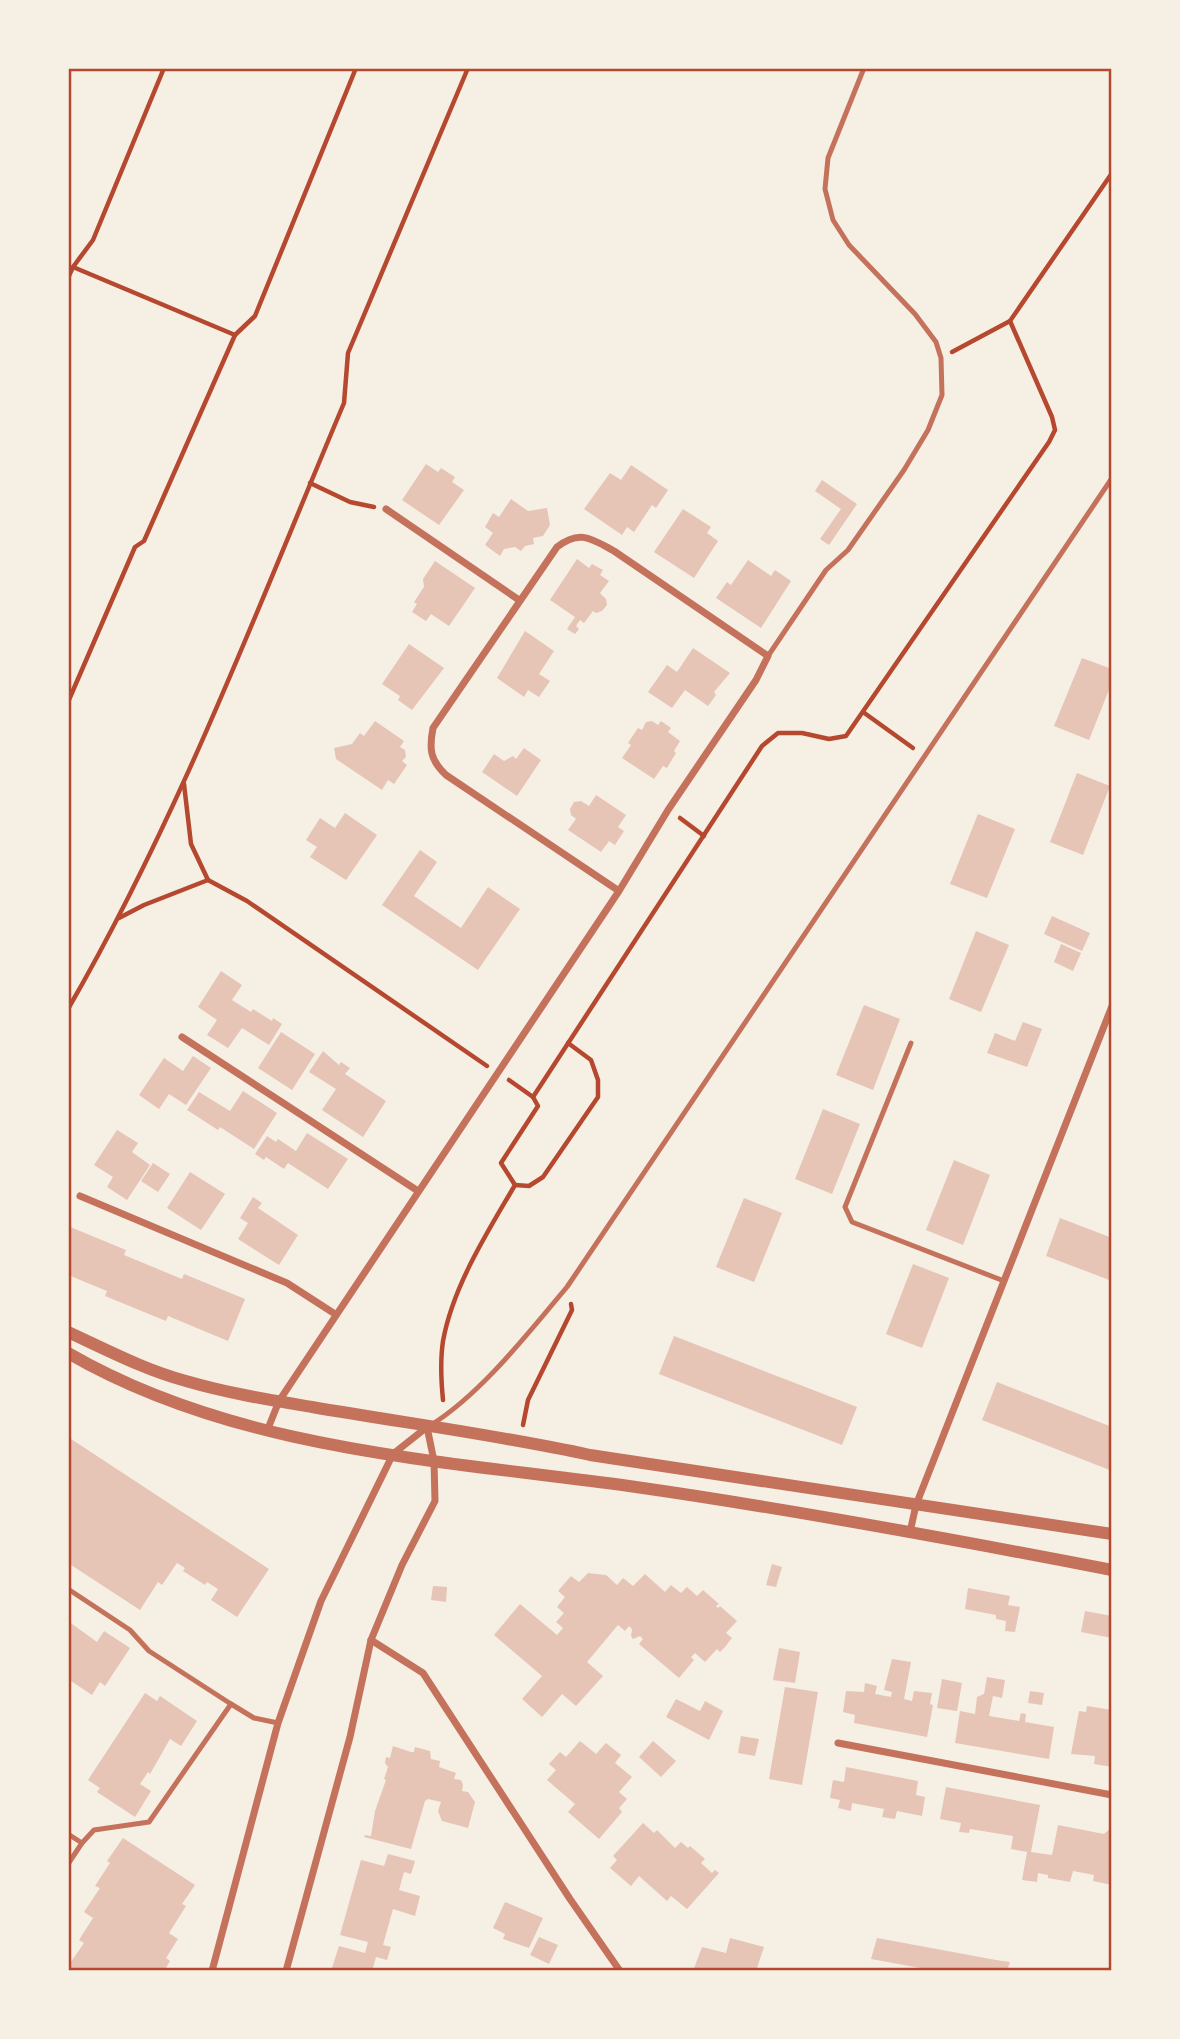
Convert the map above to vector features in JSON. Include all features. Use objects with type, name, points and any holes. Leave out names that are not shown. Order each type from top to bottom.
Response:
[{"type":"street","points":[[386,509],[520,600]]},
{"type":"street","points":[[266,1431],[279,1401],[335,1314],[619,891],[668,810],[756,680],[768,656],[614,551],[591,538],[573,537],[557,547],[433,728],[430,754],[436,766],[446,775],[619,891]]},
{"type":"street","points":[[910,1532],[916,1505],[1112,1006]]},
{"type":"street","points":[[182,1037],[418,1191]]},
{"type":"street","points":[[80,1196],[287,1283],[335,1314]]},
{"type":"street","points":[[68,1332],[145,1367],[185,1381],[279,1401],[427,1427],[520,1439],[590,1455],[1112,1534]]},
{"type":"street","points":[[68,1353],[97,1370],[183,1407],[266,1431],[434,1461],[631,1487],[910,1532],[1112,1570]]},
{"type":"street","points":[[212,1971],[278,1723],[321,1601],[393,1454],[427,1427]]},
{"type":"street","points":[[286,1971],[350,1737],[371,1640],[402,1565],[435,1501],[434,1461],[427,1427]]},
{"type":"street","points":[[371,1640],[423,1673],[620,1971]]},
{"type":"street","points":[[838,1743],[1112,1795]]},
{"type":"lane","points":[[768,656],[827,570],[848,550],[904,470],[928,430],[942,395],[941,358],[936,342],[915,314],[849,245],[833,220],[825,189],[828,158],[864,68]]},
{"type":"lane","points":[[427,1427],[445,1416],[472,1392],[567,1287],[1112,478]]},
{"type":"lane","points":[[911,1043],[845,1207],[852,1222],[1004,1281]]},
{"type":"lane","points":[[68,1589],[130,1630],[149,1651],[231,1704],[254,1718],[278,1723]]},
{"type":"lane","points":[[68,1864],[94,1830],[149,1822],[231,1704]]},
{"type":"lane","points":[[68,1834],[82,1843]]},
{"type":"path","points":[[68,278],[93,240],[164,68]]},
{"type":"path","points":[[68,702],[135,547],[144,541],[235,335],[255,316],[356,68]]},
{"type":"path","points":[[68,1009],[118,918],[184,782],[344,403],[348,353],[468,68]]},
{"type":"path","points":[[941,358],[1010,321],[1112,173]]},
{"type":"path","points":[[73,267],[235,335]]},
{"type":"path","points":[[533,1097],[762,746],[778,733],[802,733],[829,739],[846,736],[1049,442],[1055,430],[1052,417],[1010,321]]},
{"type":"path","points":[[310,483],[349,502],[386,509]]},
{"type":"path","points":[[863,712],[924,756]]},
{"type":"path","points":[[184,782],[191,844],[208,880],[247,901],[533,1097],[538,1106],[501,1163],[515,1185]]},
{"type":"path","points":[[668,810],[704,836]]},
{"type":"path","points":[[118,918],[208,880]]},
{"type":"path","points":[[515,1185],[529,1186],[543,1177],[598,1097],[598,1080],[591,1060],[568,1043]]},
{"type":"path","points":[[445,1416],[440,1373],[443,1340],[457,1298],[481,1243],[515,1185]]},
{"type":"path","points":[[520,1439],[528,1399],[572,1310],[567,1287]]},
{"type":"building","points":[[426,464],[438,472],[441,468],[455,477],[452,482],[464,490],[439,525],[402,500]]},
{"type":"building","points":[[631,465],[668,490],[656,508],[652,505],[634,532],[627,527],[622,535],[584,509],[610,473],[621,480]]},
{"type":"building","points":[[822,480],[857,504],[829,545],[820,539],[841,509],[815,491]]},
{"type":"building","points":[[511,499],[528,511],[547,508],[550,525],[543,536],[533,538],[534,544],[525,546],[521,551],[515,547],[504,549],[500,556],[485,545],[493,533],[485,527],[493,513],[499,517]]},
{"type":"building","points":[[683,509],[711,527],[707,533],[718,541],[694,578],[654,552]]},
{"type":"building","points":[[577,559],[589,568],[592,564],[603,570],[600,575],[609,581],[600,593],[606,599],[607,605],[602,611],[593,611],[584,623],[580,620],[575,634],[567,629],[575,617],[550,600]]},
{"type":"building","points":[[748,560],[771,576],[775,570],[791,581],[761,628],[716,598],[727,582],[731,585]]},
{"type":"building","points":[[435,561],[475,588],[449,626],[431,614],[426,621],[412,612],[417,604],[414,602],[424,587],[423,579]]},
{"type":"building","points":[[525,631],[554,651],[539,674],[550,681],[539,697],[528,690],[524,697],[497,678]]},
{"type":"building","points":[[409,644],[444,668],[412,710],[398,700],[400,696],[382,684]]},
{"type":"building","points":[[693,648],[730,673],[714,692],[716,695],[708,706],[685,690],[672,708],[648,692],[667,665],[677,672]]},
{"type":"building","points":[[1082,658],[1112,669],[1112,682],[1089,740],[1054,726]]},
{"type":"building","points":[[375,721],[404,741],[400,747],[405,750],[406,757],[402,761],[407,765],[394,784],[388,780],[382,790],[336,759],[334,748],[352,744],[360,733],[364,736]]},
{"type":"building","points":[[652,721],[658,725],[661,721],[671,728],[668,732],[680,741],[667,768],[663,766],[654,779],[622,758],[638,728],[642,730],[646,722]]},
{"type":"building","points":[[524,748],[541,760],[517,796],[482,772],[494,754],[504,761],[513,756],[516,759]]},
{"type":"building","points":[[1077,773],[1110,786],[1083,855],[1050,842]]},
{"type":"building","points":[[596,795],[626,815],[618,827],[624,831],[615,845],[609,841],[601,852],[568,830],[576,819],[571,815],[570,809],[574,802],[581,801],[589,806]]},
{"type":"building","points":[[345,813],[377,835],[346,880],[310,857],[317,847],[306,840],[320,818],[335,828]]},
{"type":"building","points":[[978,814],[1015,829],[987,898],[950,884]]},
{"type":"building","points":[[420,850],[437,862],[414,896],[461,928],[488,887],[520,909],[478,970],[382,905]]},
{"type":"building","points":[[1052,916],[1090,933],[1082,951],[1044,934]]},
{"type":"building","points":[[976,931],[1009,945],[981,1012],[949,999]]},
{"type":"building","points":[[1061,944],[1081,953],[1073,971],[1054,962]]},
{"type":"building","points":[[221,971],[242,985],[232,1000],[251,1012],[253,1009],[282,1024],[269,1045],[242,1028],[228,1048],[207,1035],[217,1020],[198,1007]]},
{"type":"building","points":[[864,1005],[900,1019],[873,1090],[836,1075]]},
{"type":"building","points":[[1023,1022],[1042,1029],[1027,1067],[987,1053],[995,1033],[1015,1041]]},
{"type":"building","points":[[281,1032],[315,1054],[292,1090],[258,1068]]},
{"type":"building","points":[[323,1051],[339,1065],[341,1062],[350,1068],[345,1074],[386,1101],[363,1137],[322,1110],[336,1089],[309,1072]]},
{"type":"building","points":[[193,1056],[211,1068],[186,1105],[169,1094],[159,1109],[139,1095],[164,1058],[183,1071]]},
{"type":"building","points":[[243,1091],[277,1113],[254,1149],[187,1110],[199,1092],[230,1111]]},
{"type":"building","points":[[823,1109],[860,1124],[832,1194],[795,1179]]},
{"type":"building","points":[[117,1130],[138,1143],[132,1152],[150,1165],[127,1200],[107,1187],[113,1177],[94,1165]]},
{"type":"building","points":[[307,1133],[348,1159],[328,1189],[288,1163],[284,1169],[266,1157],[264,1160],[255,1154],[267,1136],[276,1142],[278,1139],[296,1151]]},
{"type":"building","points":[[954,1160],[990,1175],[963,1245],[926,1230]]},
{"type":"building","points":[[153,1163],[170,1174],[158,1192],[141,1181]]},
{"type":"building","points":[[190,1172],[225,1194],[201,1230],[167,1208]]},
{"type":"building","points":[[253,1197],[262,1203],[258,1208],[298,1235],[279,1265],[238,1239],[248,1223],[240,1218]]},
{"type":"building","points":[[744,1198],[782,1213],[754,1282],[716,1267]]},
{"type":"building","points":[[1060,1218],[1112,1238],[1112,1281],[1046,1256]]},
{"type":"building","points":[[68,1226],[126,1250],[124,1255],[182,1279],[184,1274],[245,1299],[228,1341],[168,1316],[166,1321],[105,1296],[107,1291],[68,1275]]},
{"type":"building","points":[[913,1264],[949,1278],[922,1348],[886,1334]]},
{"type":"building","points":[[674,1336],[857,1407],[842,1445],[659,1374]]},
{"type":"building","points":[[997,1382],[1112,1427],[1112,1471],[982,1420]]},
{"type":"building","points":[[68,1437],[269,1569],[237,1617],[211,1600],[218,1589],[207,1582],[205,1585],[183,1571],[185,1568],[177,1563],[162,1585],[158,1582],[140,1610],[68,1563]]},
{"type":"building","points":[[772,1564],[782,1567],[776,1587],[766,1585]]},
{"type":"building","points":[[588,1573],[606,1575],[617,1585],[623,1578],[633,1586],[645,1574],[665,1592],[671,1585],[681,1593],[687,1587],[697,1596],[703,1590],[719,1604],[716,1606],[718,1608],[720,1606],[737,1621],[726,1633],[732,1638],[720,1652],[717,1649],[705,1662],[695,1653],[691,1657],[694,1660],[679,1678],[639,1644],[643,1639],[640,1636],[633,1639],[629,1626],[625,1631],[618,1625],[587,1662],[603,1676],[576,1706],[562,1694],[542,1717],[522,1699],[542,1676],[494,1635],[520,1604],[557,1635],[563,1628],[556,1622],[564,1613],[557,1607],[565,1597],[558,1591],[571,1576],[579,1582]]},
{"type":"building","points":[[433,1586],[447,1587],[446,1602],[431,1600]]},
{"type":"building","points":[[968,1588],[1010,1596],[1008,1605],[1020,1607],[1015,1632],[1005,1631],[1006,1621],[996,1619],[996,1615],[965,1609]]},
{"type":"building","points":[[1085,1611],[1112,1616],[1112,1638],[1081,1632]]},
{"type":"building","points":[[68,1621],[97,1642],[104,1631],[130,1648],[105,1686],[100,1682],[92,1695],[68,1679]]},
{"type":"building","points":[[779,1648],[800,1652],[795,1683],[773,1680]]},
{"type":"building","points":[[892,1659],[911,1662],[904,1699],[912,1701],[914,1691],[932,1693],[930,1704],[933,1705],[927,1737],[854,1723],[855,1715],[843,1712],[846,1691],[864,1692],[865,1683],[877,1686],[875,1694],[891,1697],[892,1692],[884,1690]]},
{"type":"building","points":[[987,1677],[1005,1680],[1002,1698],[993,1696],[989,1716],[1019,1721],[1021,1713],[1026,1714],[1025,1722],[1054,1727],[1049,1759],[955,1743],[960,1711],[975,1714],[977,1697],[984,1694]]},
{"type":"building","points":[[942,1679],[962,1683],[957,1711],[937,1708]]},
{"type":"building","points":[[785,1687],[818,1692],[802,1785],[769,1779]]},
{"type":"building","points":[[1030,1691],[1044,1693],[1042,1705],[1028,1703]]},
{"type":"building","points":[[145,1693],[157,1701],[160,1696],[197,1721],[181,1746],[170,1739],[150,1774],[148,1772],[140,1784],[151,1791],[135,1817],[97,1792],[100,1788],[88,1780]]},
{"type":"building","points":[[676,1699],[700,1711],[705,1701],[723,1711],[709,1740],[666,1717]]},
{"type":"building","points":[[1087,1706],[1112,1710],[1112,1767],[1094,1764],[1095,1756],[1071,1754],[1079,1711],[1086,1712]]},
{"type":"building","points":[[741,1736],[759,1739],[755,1756],[738,1753]]},
{"type":"building","points":[[580,1741],[596,1754],[606,1743],[621,1755],[615,1763],[632,1777],[619,1792],[627,1799],[619,1808],[622,1812],[599,1839],[568,1812],[575,1804],[547,1780],[556,1770],[549,1764],[560,1752],[566,1757]]},
{"type":"building","points":[[653,1741],[676,1761],[661,1777],[639,1757]]},
{"type":"building","points":[[393,1746],[411,1752],[414,1752],[415,1747],[430,1751],[431,1759],[440,1761],[439,1767],[456,1773],[454,1779],[461,1780],[462,1791],[468,1792],[475,1802],[468,1828],[442,1821],[438,1811],[441,1802],[428,1799],[425,1801],[411,1849],[364,1837],[371,1836],[375,1811],[386,1780],[386,1757],[390,1758]]},
{"type":"building","points":[[846,1767],[918,1781],[916,1795],[925,1797],[922,1816],[897,1811],[895,1819],[882,1817],[884,1809],[852,1803],[851,1811],[838,1808],[840,1800],[830,1798],[833,1780],[844,1782]]},
{"type":"building","points":[[946,1787],[1040,1805],[1031,1852],[1052,1855],[1058,1825],[1104,1834],[1112,1827],[1112,1885],[1093,1881],[1094,1875],[1073,1871],[1070,1882],[1048,1878],[1048,1875],[1038,1873],[1037,1882],[1022,1880],[1027,1852],[1011,1849],[1013,1836],[970,1829],[969,1833],[959,1832],[961,1823],[940,1819]]},
{"type":"building","points":[[643,1823],[654,1833],[657,1830],[675,1848],[681,1842],[688,1848],[690,1846],[705,1859],[701,1863],[712,1873],[715,1870],[719,1873],[687,1909],[671,1896],[667,1901],[639,1876],[631,1886],[610,1868],[617,1860],[613,1856]]},
{"type":"building","points":[[123,1838],[195,1885],[182,1904],[186,1906],[169,1933],[178,1939],[166,1958],[170,1961],[164,1971],[68,1971],[68,1966],[84,1943],[79,1940],[93,1918],[84,1912],[100,1888],[95,1886],[110,1863],[107,1861]]},
{"type":"building","points":[[388,1854],[415,1861],[411,1874],[404,1872],[399,1890],[420,1896],[415,1916],[393,1909],[383,1945],[391,1947],[387,1960],[376,1957],[373,1968],[380,1971],[331,1971],[339,1946],[365,1953],[368,1942],[340,1935],[361,1860],[384,1866]]},
{"type":"building","points":[[505,1902],[543,1918],[529,1948],[503,1939],[505,1934],[493,1928]]},
{"type":"building","points":[[539,1937],[558,1945],[549,1964],[530,1955]]},
{"type":"building","points":[[730,1938],[764,1947],[756,1971],[693,1971],[702,1947],[726,1953]]},
{"type":"building","points":[[877,1938],[1010,1962],[1007,1971],[937,1971],[871,1959]]}]
